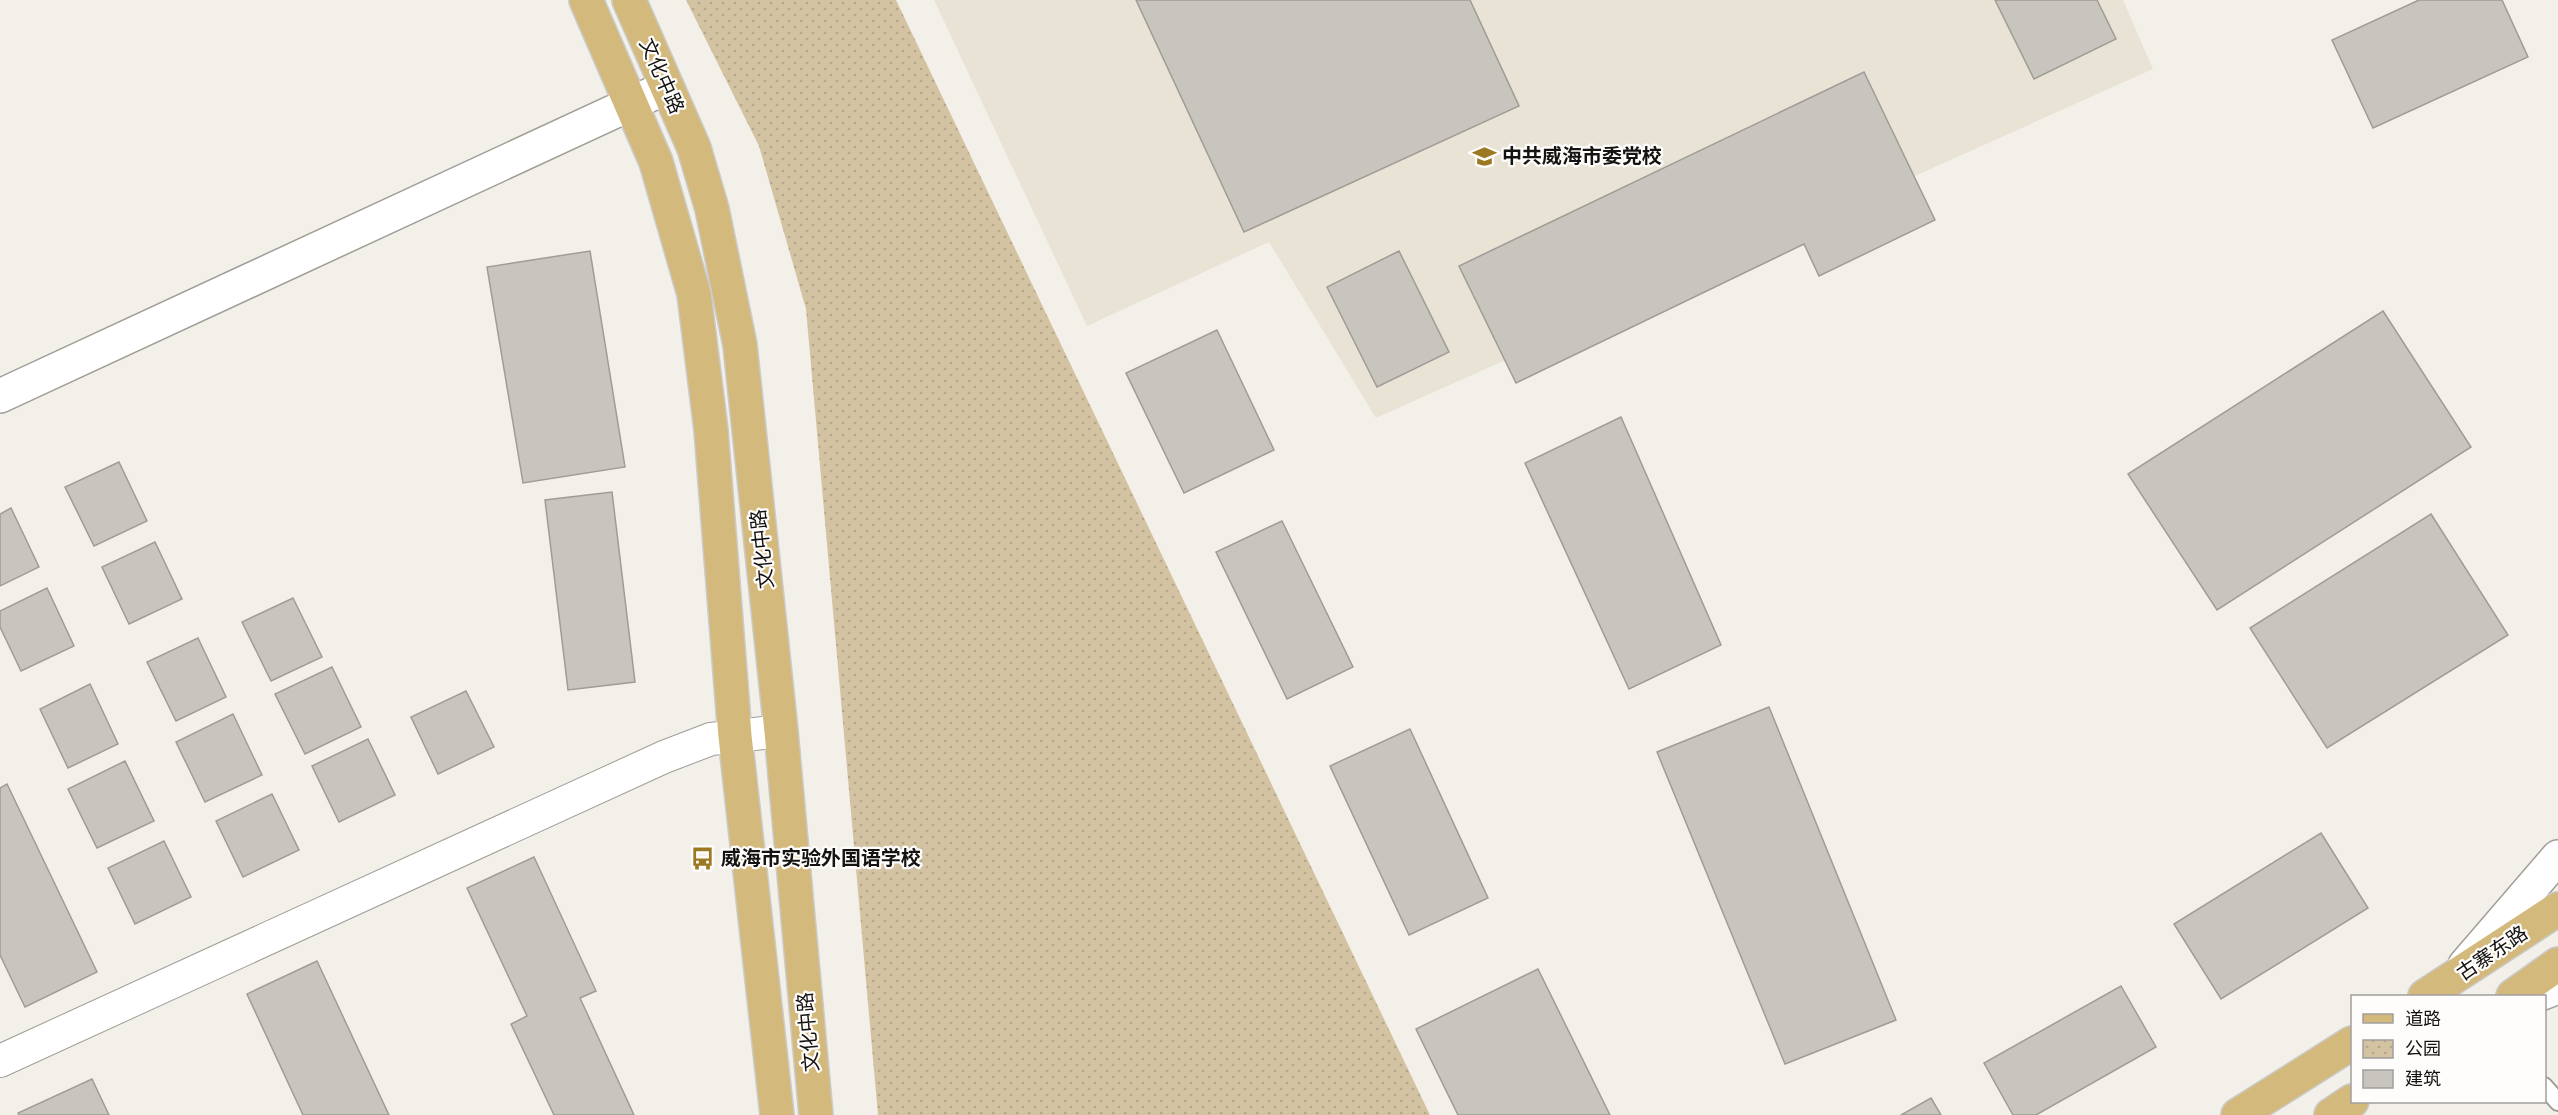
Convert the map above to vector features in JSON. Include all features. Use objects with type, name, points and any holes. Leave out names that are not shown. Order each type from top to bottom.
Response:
[{"type":"main road","points":[[586,0],[656,162],[694,294],[711,430],[735,736],[777,1115]]},
{"type":"main road","name":"文化中路","points":[[629,0],[694,148],[712,209],[740,345],[781,731],[816,1115]]},
{"type":"main road","name":"古寨东路","points":[[2427,995],[2558,909]]},
{"type":"main road","points":[[2514,995],[2558,964]]},
{"type":"main road","points":[[2238,1115],[2351,1044]]},
{"type":"main road","points":[[2331,1115],[2351,1102]]},
{"type":"street","points":[[0,396],[667,87]]},
{"type":"street","points":[[0,1061],[664,757],[711,739],[781,731]]},
{"type":"street","points":[[2454,979],[2558,857]]},
{"type":"street","points":[[2538,995],[2558,987]]},
{"type":"lane","points":[[2546,1088],[2558,1102]]},
{"type":"shaded area","name":"中共威海市委党校","points":[[934,0],[2123,0],[2153,69],[1376,418],[1269,242],[1087,326]]},
{"type":"green space","points":[[686,0],[896,0],[1430,1115],[878,1115],[806,309],[759,146]]},
{"type":"building","points":[[1136,0],[1470,0],[1519,106],[1244,232]]},
{"type":"building","points":[[1995,0],[2097,0],[2116,39],[2034,79]]},
{"type":"building","points":[[2419,0],[2502,0],[2528,57],[2373,128],[2332,40]]},
{"type":"building","points":[[1864,72],[1935,220],[1819,276],[1804,244],[1516,383],[1459,266]]},
{"type":"building","points":[[590,251],[625,467],[523,483],[487,267]]},
{"type":"building","points":[[1399,251],[1449,352],[1377,387],[1327,287]]},
{"type":"building","points":[[2383,311],[2471,447],[2217,610],[2128,474]]},
{"type":"building","points":[[1217,330],[1274,450],[1184,493],[1126,373]]},
{"type":"building","points":[[1621,417],[1721,645],[1629,689],[1525,463]]},
{"type":"building","points":[[119,462],[147,521],[94,546],[65,487]]},
{"type":"building","points":[[612,492],[635,682],[568,690],[545,500]]},
{"type":"building","points":[[11,508],[39,567],[0,586],[0,514]]},
{"type":"building","points":[[2431,514],[2508,635],[2327,748],[2250,628]]},
{"type":"building","points":[[1282,521],[1353,667],[1287,699],[1216,552]]},
{"type":"building","points":[[155,542],[182,599],[129,624],[102,567]]},
{"type":"building","points":[[47,588],[74,646],[21,671],[0,627],[0,611]]},
{"type":"building","points":[[293,598],[322,657],[271,681],[242,622]]},
{"type":"building","points":[[198,638],[226,697],[176,721],[147,662]]},
{"type":"building","points":[[332,667],[361,727],[305,754],[275,694]]},
{"type":"building","points":[[90,684],[118,744],[68,768],[40,709]]},
{"type":"building","points":[[466,691],[494,747],[438,774],[411,717]]},
{"type":"building","points":[[1769,707],[1896,1020],[1785,1064],[1657,752]]},
{"type":"building","points":[[233,714],[262,775],[205,802],[176,742]]},
{"type":"building","points":[[1410,729],[1488,898],[1409,935],[1330,766]]},
{"type":"building","points":[[368,739],[395,795],[339,822],[312,766]]},
{"type":"building","points":[[125,761],[154,821],[97,848],[68,789]]},
{"type":"building","points":[[7,784],[97,972],[25,1007],[0,955],[0,788]]},
{"type":"building","points":[[272,794],[299,850],[243,877],[216,821]]},
{"type":"building","points":[[2321,833],[2368,908],[2221,999],[2174,924]]},
{"type":"building","points":[[164,841],[191,897],[135,924],[108,868]]},
{"type":"building","points":[[534,857],[596,991],[580,998],[634,1115],[554,1115],[511,1024],[527,1016],[467,888]]},
{"type":"building","points":[[317,961],[389,1115],[303,1115],[247,994]]},
{"type":"building","points":[[1538,969],[1610,1115],[1458,1115],[1416,1029]]},
{"type":"building","points":[[2121,986],[2156,1047],[2036,1115],[2013,1115],[1984,1063]]},
{"type":"building","points":[[92,1079],[109,1115],[19,1115],[18,1113]]},
{"type":"building","points":[[1931,1098],[1941,1115],[1901,1115]]},
{"type":"place","name":"中共威海市委党校","points":[[1484,156]]},
{"type":"place","name":"威海市实验外国语学校","points":[[703,858]]}]
